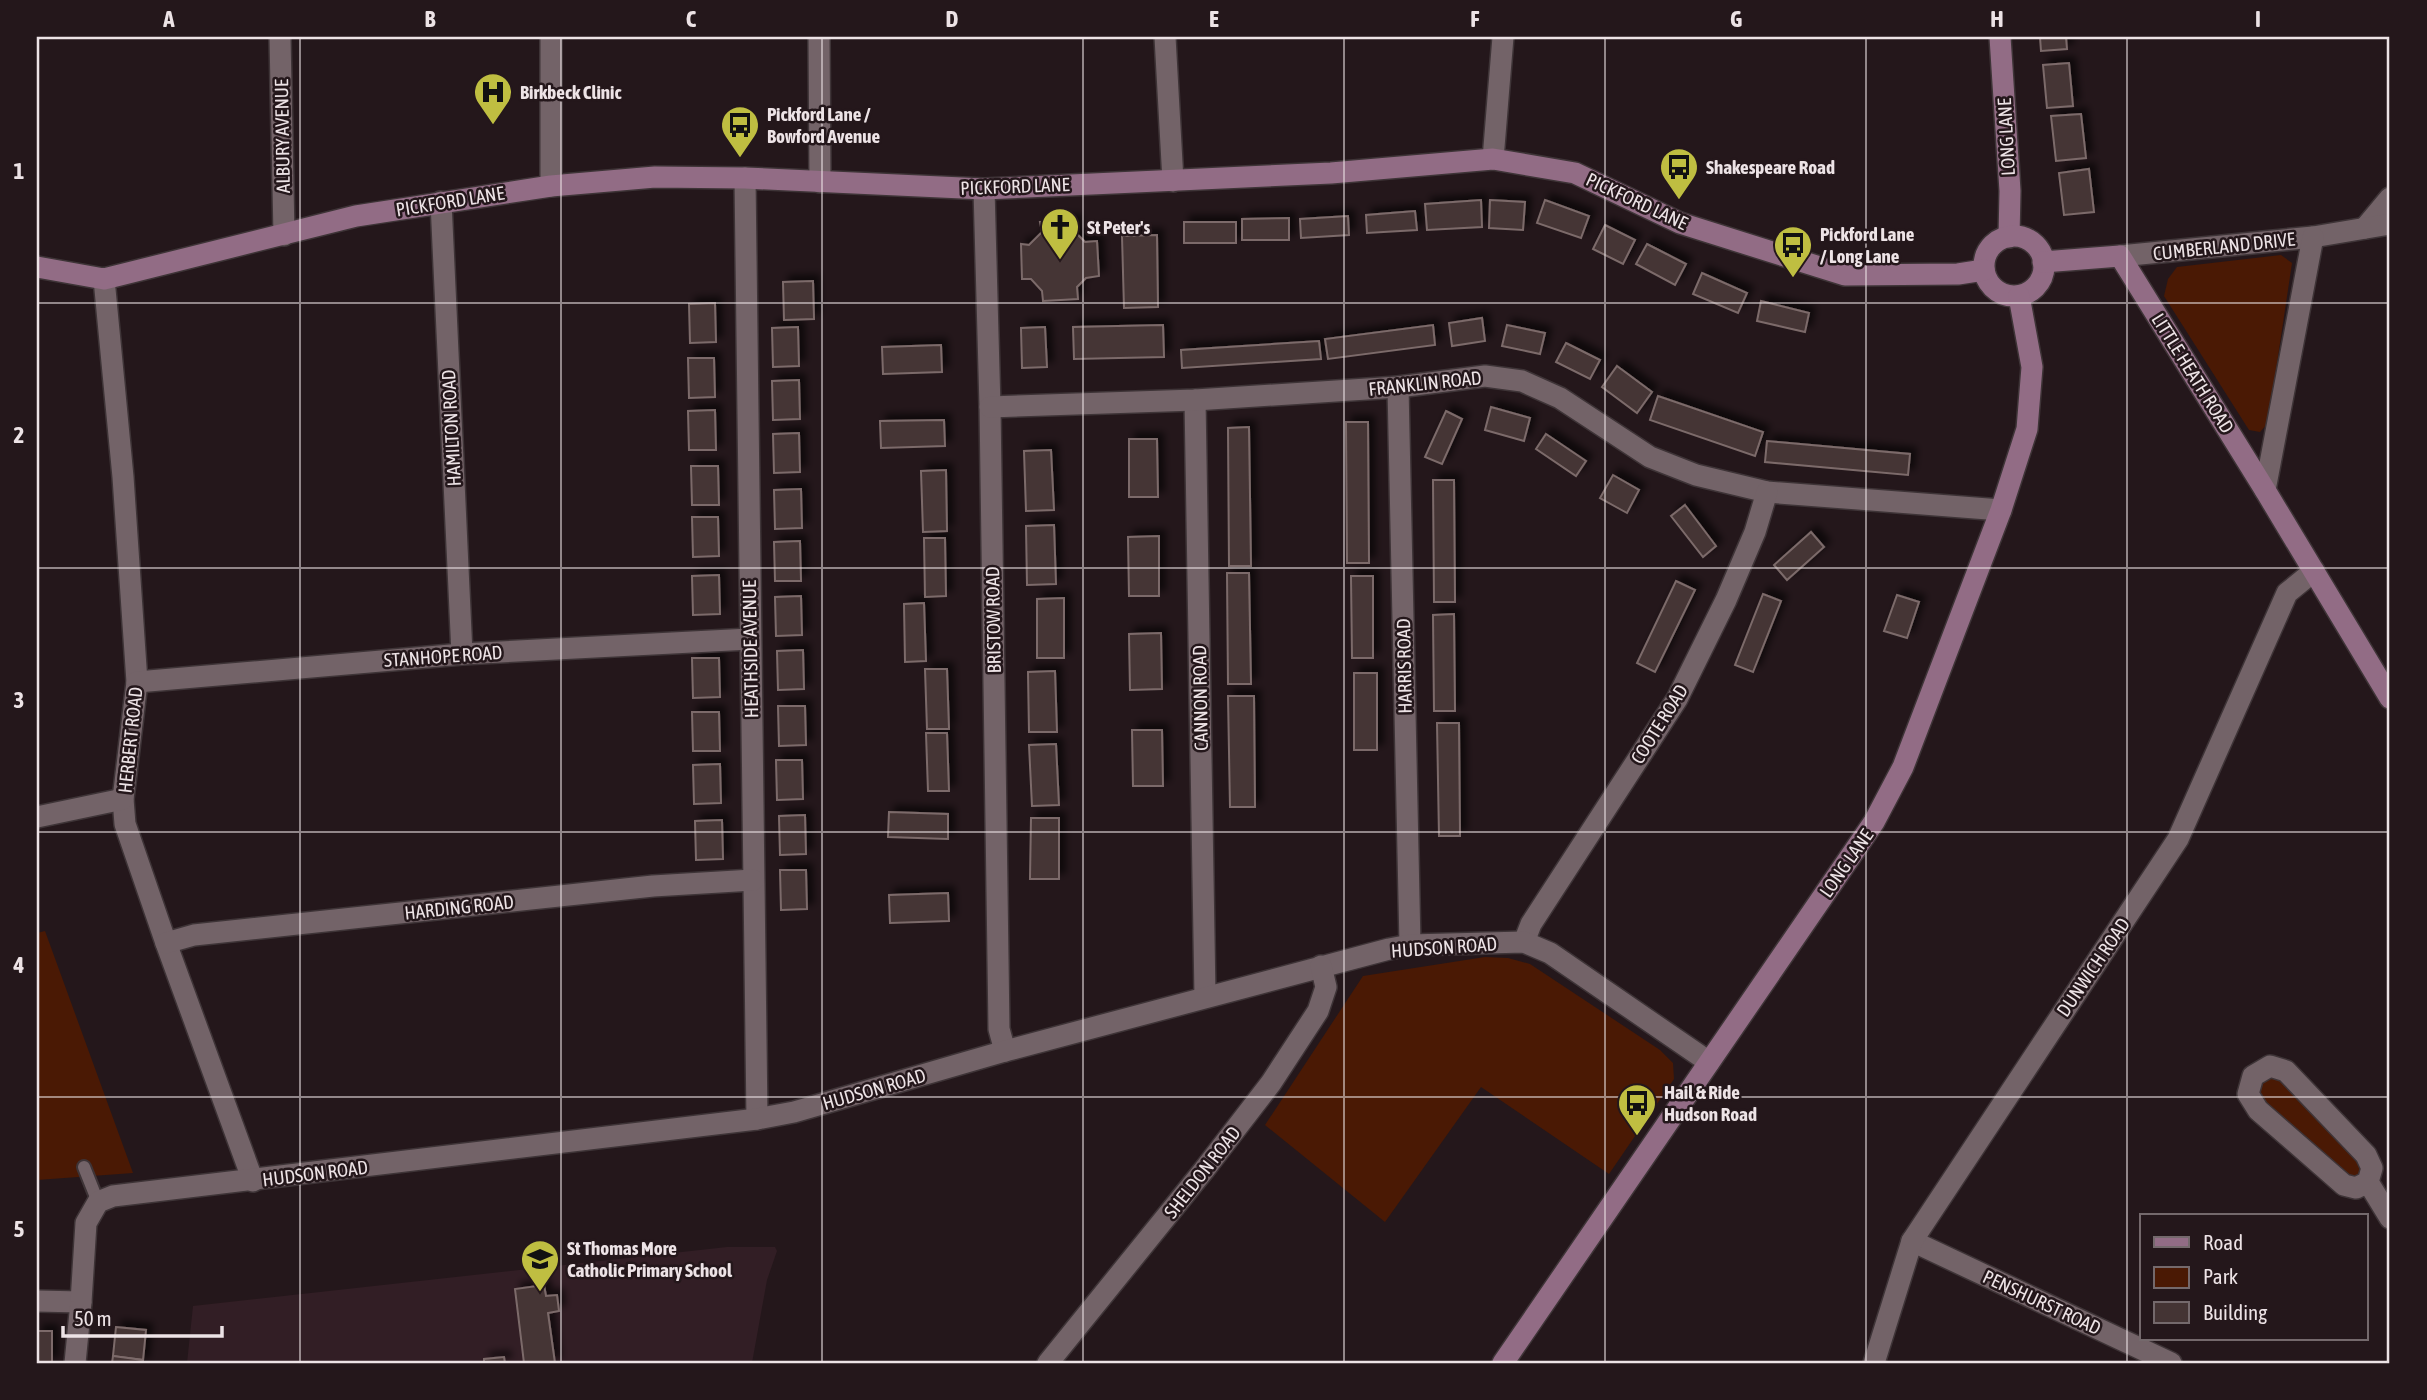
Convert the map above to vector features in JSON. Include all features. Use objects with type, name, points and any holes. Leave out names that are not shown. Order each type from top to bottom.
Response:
[{"type":"street","name":"ALBURY AVENUE","points":[[280,37],[284,235]]},
{"type":"street","points":[[551,37],[551,186]]},
{"type":"street","points":[[819,37],[820,182]]},
{"type":"street","points":[[1166,37],[1173,181]]},
{"type":"street","points":[[1493,159],[1503,37]]},
{"type":"street","name":"LONG LANE","points":[[2000,37],[2010,191],[2009,237]]},
{"type":"street","name":"PICKFORD LANE","points":[[37,267],[104,279],[356,216],[551,186],[655,177],[745,178],[984,189],[1331,173],[1493,159],[1575,173],[1681,223],[1845,275],[1958,274],[1984,270]]},
{"type":"street","name":"HEATHSIDE AVENUE","points":[[745,178],[757,1119]]},
{"type":"street","name":"BRISTOW ROAD","points":[[984,189],[990,407],[999,1029],[1005,1051]]},
{"type":"street","points":[[2364,228],[2390,198]]},
{"type":"street","name":"HAMILTON ROAD","points":[[441,202],[462,654]]},
{"type":"street","name":"CUMBERLAND DRIVE","points":[[2043,262],[2313,237],[2390,224]]},
{"type":"street","points":[[2009,237],[2021,237],[2031,242],[2039,251],[2043,262],[2043,273],[2038,284],[2019,296],[1996,290],[1988,282],[1984,270],[1990,248],[1998,240],[2009,237]]},
{"type":"street","points":[[2265,490],[2313,237]]},
{"type":"street","name":"LITTLE HEATH ROAD","points":[[2120,256],[2390,698]]},
{"type":"street","name":"HERBERT ROAD","points":[[104,279],[123,477],[137,682],[123,799],[125,824],[253,1181]]},
{"type":"street","name":"LONG LANE","points":[[1503,1363],[1874,822],[1903,767],[2001,510],[2027,429],[2032,367],[2019,296]]},
{"type":"street","name":"FRANKLIN ROAD","points":[[990,407],[1195,400],[1398,387],[1485,376],[1522,381],[1560,398],[1650,457],[1696,475],[1767,492],[2001,510]]},
{"type":"street","name":"HARRIS ROAD","points":[[1398,387],[1410,946]]},
{"type":"street","name":"CANNON ROAD","points":[[1195,400],[1205,996]]},
{"type":"street","name":"COOTE ROAD","points":[[1524,942],[1531,923],[1677,699],[1726,600],[1755,531],[1767,492]]},
{"type":"street","name":"DUNWICH ROAD","points":[[1874,1363],[1912,1241],[2178,839],[2287,593],[2314,571]]},
{"type":"street","name":"STANHOPE ROAD","points":[[137,682],[462,654],[750,639]]},
{"type":"street","points":[[37,817],[123,799]]},
{"type":"street","name":"HARDING ROAD","points":[[166,943],[194,935],[653,886],[753,880]]},
{"type":"street","name":"HUDSON ROAD","points":[[98,1202],[113,1196],[757,1119],[794,1112],[1205,996],[1410,946],[1524,942],[1550,953],[1709,1062]]},
{"type":"street","name":"SHELDON ROAD","points":[[1048,1363],[1271,1083],[1318,1011],[1326,986],[1321,966]]},
{"type":"street","points":[[2368,1182],[2356,1188],[2344,1185],[2258,1110],[2248,1094],[2253,1076],[2270,1066],[2286,1072],[2366,1155],[2372,1168],[2368,1182],[2390,1218]]},
{"type":"street","points":[[75,1363],[86,1223],[98,1202]]},
{"type":"street","name":"PENSHURST ROAD","points":[[1912,1241],[2171,1363]]},
{"type":"street","points":[[37,1301],[81,1302]]},
{"type":"lane","points":[[84,1167],[98,1202]]},
{"type":"shaded area","name":"St Thomas More Catholic Primary School","points":[[727,1247],[775,1247],[777,1251],[767,1280],[752,1363],[187,1363],[193,1306]]},
{"type":"green space","points":[[2281,255],[2292,263],[2268,423],[2260,432],[2249,430],[2164,296],[2168,279],[2177,267]]},
{"type":"green space","points":[[45,931],[133,1173],[37,1180],[37,933]]},
{"type":"green space","points":[[1485,957],[1508,958],[1530,964],[1660,1050],[1673,1063],[1674,1079],[1609,1174],[1481,1087],[1385,1222],[1265,1125],[1363,976]]},
{"type":"green space","points":[[2269,1078],[2282,1080],[2362,1162],[2365,1173],[2350,1182],[2261,1103],[2258,1092],[2260,1084]]},
{"type":"building","points":[[2040,37],[2066,37],[2067,49],[2041,51]]},
{"type":"building","points":[[2069,63],[2073,106],[2047,108],[2043,65]]},
{"type":"building","points":[[2081,114],[2086,158],[2056,161],[2051,116]]},
{"type":"building","points":[[2089,169],[2094,212],[2064,215],[2059,173]]},
{"type":"building","points":[[1481,200],[1482,227],[1427,230],[1425,204]]},
{"type":"building","points":[[1490,200],[1525,202],[1523,230],[1489,228]]},
{"type":"building","points":[[1545,200],[1589,216],[1581,238],[1537,223]]},
{"type":"building","points":[[1415,211],[1417,230],[1367,233],[1366,215]]},
{"type":"building","points":[[1348,216],[1349,235],[1301,238],[1300,219]]},
{"type":"building","points":[[1289,218],[1289,240],[1242,240],[1242,219]]},
{"type":"building","name":"St Peter's","points":[[1075,221],[1075,232],[1085,242],[1097,241],[1099,276],[1086,278],[1077,287],[1078,299],[1043,301],[1042,291],[1031,279],[1022,279],[1021,244],[1029,245],[1042,232],[1040,222]]},
{"type":"building","points":[[1184,222],[1236,222],[1236,243],[1184,243]]},
{"type":"building","points":[[1605,225],[1635,240],[1623,264],[1593,249]]},
{"type":"building","points":[[1157,235],[1158,307],[1124,308],[1122,236]]},
{"type":"building","points":[[1647,244],[1686,264],[1675,285],[1636,264]]},
{"type":"building","points":[[1702,273],[1747,293],[1738,313],[1693,294]]},
{"type":"building","points":[[813,281],[814,319],[784,320],[783,282]]},
{"type":"building","points":[[1761,301],[1809,313],[1805,332],[1757,321]]},
{"type":"building","points":[[715,303],[716,342],[690,343],[689,304]]},
{"type":"building","points":[[1482,318],[1485,341],[1452,346],[1449,323]]},
{"type":"building","points":[[1163,325],[1164,357],[1074,359],[1073,327]]},
{"type":"building","points":[[1433,325],[1435,345],[1328,359],[1325,339]]},
{"type":"building","points":[[1507,325],[1545,333],[1540,354],[1502,346]]},
{"type":"building","points":[[798,327],[799,366],[773,367],[772,328]]},
{"type":"building","points":[[1045,327],[1047,367],[1022,368],[1021,328]]},
{"type":"building","points":[[1319,341],[1321,359],[1182,368],[1181,350]]},
{"type":"building","points":[[1566,343],[1600,360],[1590,379],[1556,362]]},
{"type":"building","points":[[941,345],[942,372],[883,374],[882,347]]},
{"type":"building","points":[[688,358],[714,358],[715,397],[689,398]]},
{"type":"building","points":[[1617,366],[1652,392],[1637,413],[1602,387]]},
{"type":"building","points":[[799,380],[800,419],[773,420],[772,381]]},
{"type":"building","points":[[1658,396],[1763,432],[1755,456],[1650,420]]},
{"type":"building","points":[[1491,407],[1530,418],[1524,441],[1485,430]]},
{"type":"building","points":[[715,410],[716,450],[689,450],[688,411]]},
{"type":"building","points":[[1446,411],[1462,419],[1442,464],[1425,457]]},
{"type":"building","points":[[944,420],[945,446],[881,448],[880,421]]},
{"type":"building","points":[[1346,422],[1368,422],[1369,563],[1347,563]]},
{"type":"building","points":[[1249,427],[1251,566],[1229,566],[1228,428]]},
{"type":"building","points":[[799,433],[800,472],[774,473],[773,434]]},
{"type":"building","points":[[1546,434],[1586,461],[1576,476],[1536,449]]},
{"type":"building","points":[[1129,439],[1157,439],[1158,497],[1129,497]]},
{"type":"building","points":[[1767,441],[1910,454],[1908,475],[1765,462]]},
{"type":"building","points":[[1051,450],[1054,510],[1026,511],[1024,451]]},
{"type":"building","points":[[691,466],[718,466],[719,505],[692,505]]},
{"type":"building","points":[[946,470],[947,531],[923,532],[921,471]]},
{"type":"building","points":[[1613,475],[1639,490],[1627,513],[1600,498]]},
{"type":"building","points":[[1433,480],[1454,480],[1455,602],[1434,602]]},
{"type":"building","points":[[801,489],[802,528],[775,529],[774,490]]},
{"type":"building","points":[[1685,505],[1716,546],[1703,557],[1671,516]]},
{"type":"building","points":[[692,517],[718,517],[719,556],[693,557]]},
{"type":"building","points":[[1054,525],[1056,584],[1027,585],[1026,526]]},
{"type":"building","points":[[1811,532],[1824,547],[1787,580],[1774,565]]},
{"type":"building","points":[[1159,536],[1159,596],[1129,596],[1128,537]]},
{"type":"building","points":[[924,538],[945,538],[946,596],[925,597]]},
{"type":"building","points":[[800,541],[801,581],[775,581],[774,542]]},
{"type":"building","points":[[1227,573],[1249,573],[1251,684],[1228,684]]},
{"type":"building","points":[[719,575],[720,614],[693,615],[692,576]]},
{"type":"building","points":[[1351,576],[1373,576],[1373,658],[1352,658]]},
{"type":"building","points":[[1676,581],[1695,590],[1655,672],[1637,663]]},
{"type":"building","points":[[1763,594],[1781,601],[1753,672],[1735,665]]},
{"type":"building","points":[[1897,595],[1919,602],[1907,638],[1884,631]]},
{"type":"building","points":[[801,596],[802,635],[776,636],[775,597]]},
{"type":"building","points":[[1064,598],[1064,658],[1037,658],[1037,599]]},
{"type":"building","points":[[924,603],[926,661],[905,662],[904,604]]},
{"type":"building","points":[[1454,614],[1455,711],[1434,711],[1433,615]]},
{"type":"building","points":[[1161,633],[1162,689],[1130,690],[1129,634]]},
{"type":"building","points":[[803,650],[804,689],[778,690],[777,651]]},
{"type":"building","points":[[692,658],[719,658],[720,697],[693,698]]},
{"type":"building","points":[[925,669],[947,669],[949,729],[927,729]]},
{"type":"building","points":[[1055,671],[1057,732],[1029,732],[1028,672]]},
{"type":"building","points":[[1354,673],[1377,673],[1377,750],[1354,750]]},
{"type":"building","points":[[1228,696],[1254,696],[1255,807],[1230,807]]},
{"type":"building","points":[[778,706],[805,706],[806,745],[779,746]]},
{"type":"building","points":[[692,712],[719,712],[720,751],[693,751]]},
{"type":"building","points":[[1437,723],[1459,723],[1460,836],[1439,836]]},
{"type":"building","points":[[1132,730],[1162,730],[1163,786],[1133,786]]},
{"type":"building","points":[[926,733],[947,733],[949,791],[928,791]]},
{"type":"building","points":[[1056,744],[1059,805],[1032,806],[1029,745]]},
{"type":"building","points":[[776,760],[802,760],[803,799],[777,800]]},
{"type":"building","points":[[720,764],[721,803],[694,804],[693,765]]},
{"type":"building","points":[[889,812],[948,814],[948,839],[888,837]]},
{"type":"building","points":[[805,815],[806,854],[780,855],[779,816]]},
{"type":"building","points":[[1031,818],[1059,818],[1059,879],[1030,879]]},
{"type":"building","points":[[722,820],[723,859],[696,860],[695,821]]},
{"type":"building","points":[[780,870],[806,870],[807,909],[781,910]]},
{"type":"building","points":[[948,893],[949,921],[890,923],[889,895]]},
{"type":"building","points":[[544,1285],[546,1296],[557,1295],[559,1311],[548,1313],[555,1363],[524,1363],[515,1289]]},
{"type":"building","points":[[116,1327],[146,1330],[143,1360],[113,1356]]},
{"type":"building","points":[[37,1331],[52,1331],[52,1363],[37,1363]]},
{"type":"building","points":[[113,1356],[143,1360],[143,1363],[112,1363]]},
{"type":"building","points":[[504,1357],[505,1363],[484,1363],[484,1359]]},
{"type":"place","name":"Birkbeck Clinic","points":[[493,126]]},
{"type":"place","name":"Pickford Lane / Bowford Avenue","points":[[740,159]]},
{"type":"place","name":"Shakespeare Road","points":[[1679,201]]},
{"type":"place","name":"St Peter's","points":[[1060,261]]},
{"type":"place","name":"Pickford Lane / Long Lane","points":[[1793,279]]},
{"type":"place","name":"Hail & Ride Hudson Road","points":[[1637,1137]]},
{"type":"place","name":"St Thomas More Catholic Primary School","points":[[540,1293]]}]
